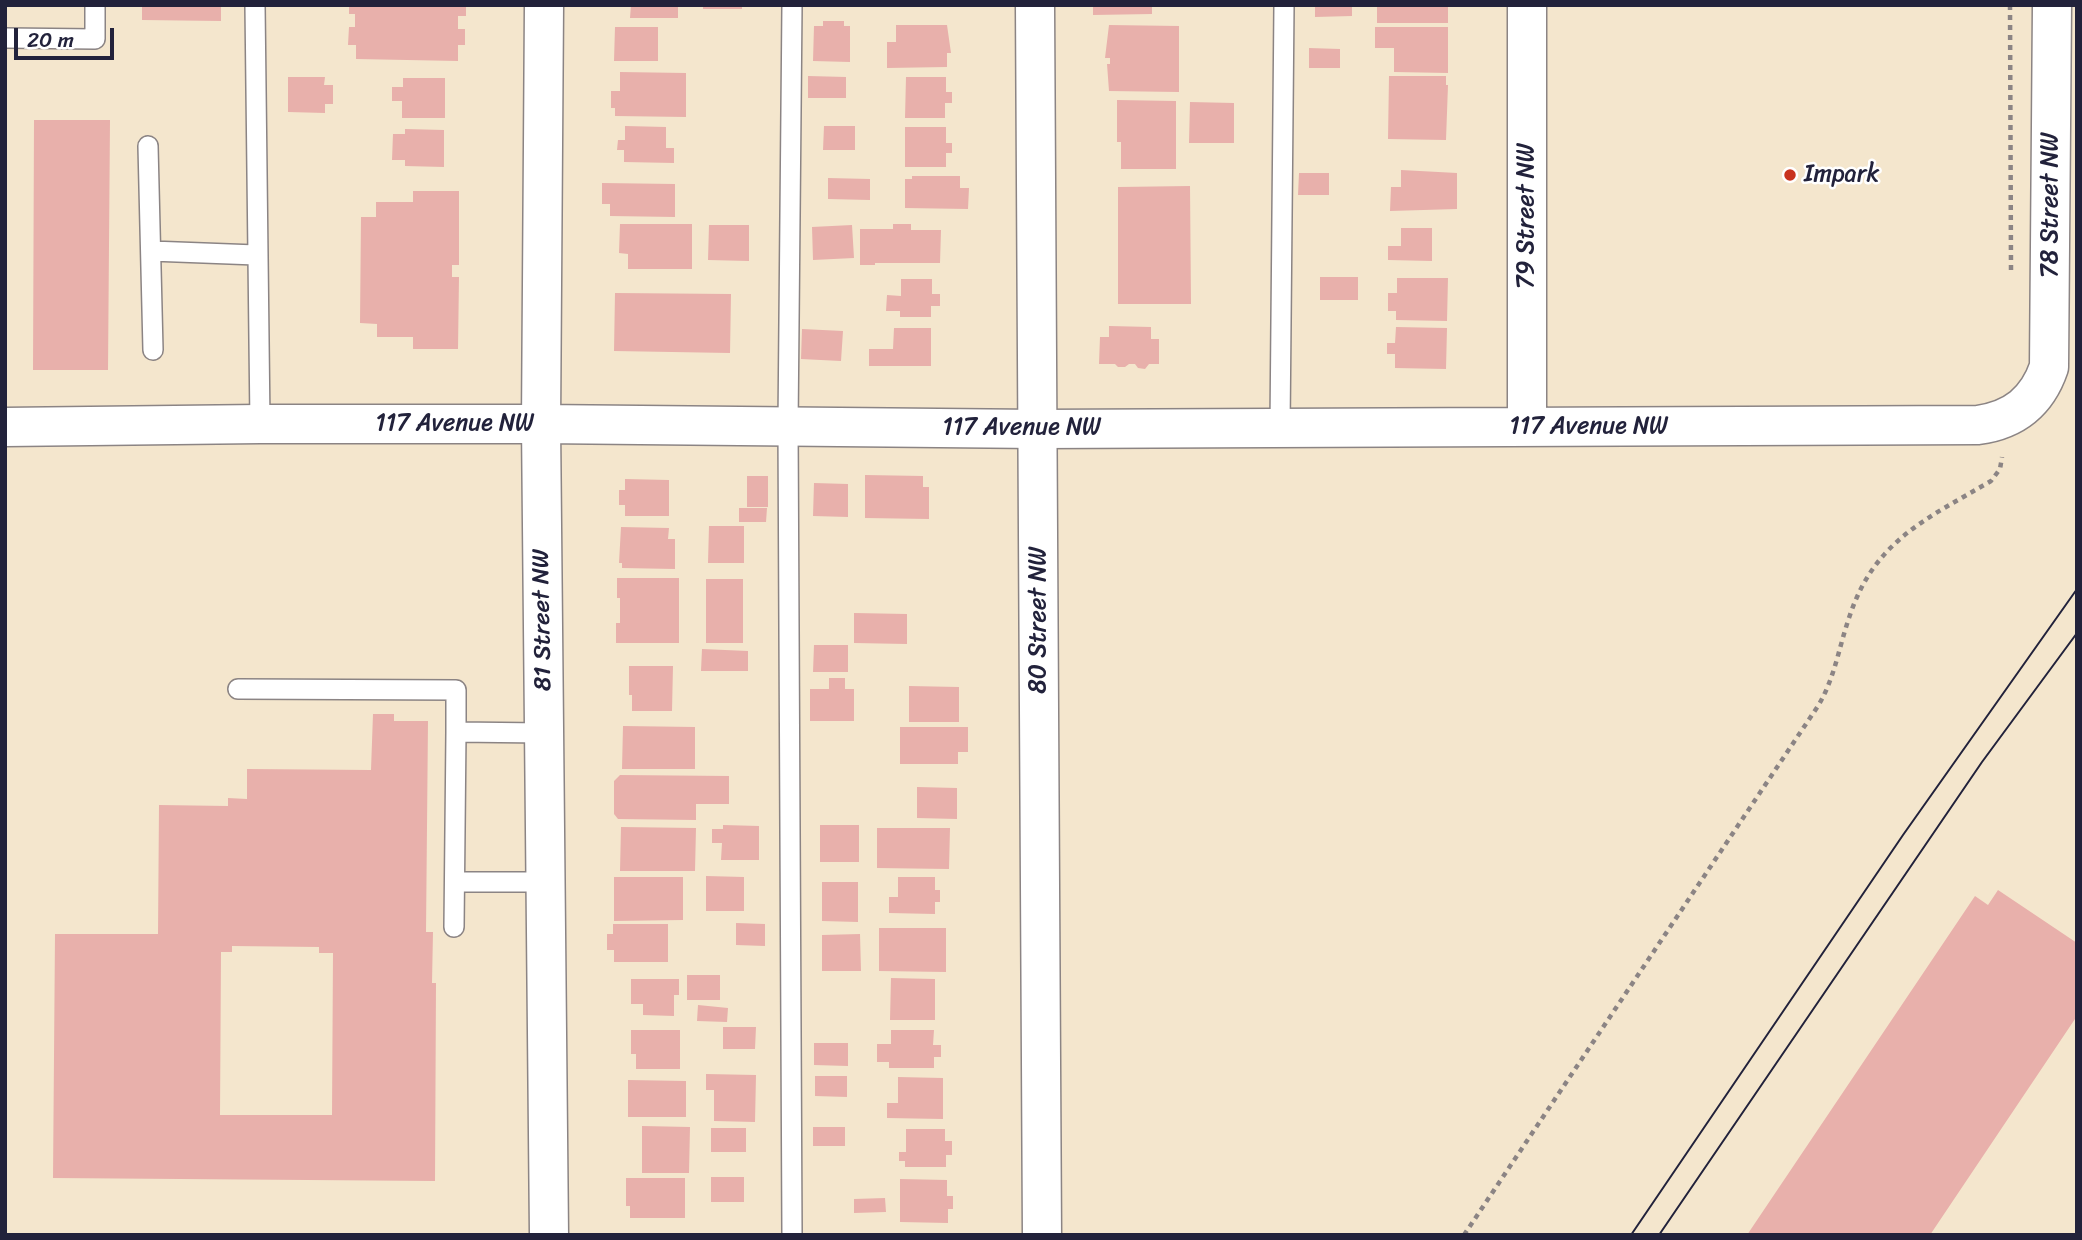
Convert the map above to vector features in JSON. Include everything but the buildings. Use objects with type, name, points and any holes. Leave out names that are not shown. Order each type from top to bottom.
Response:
[{"type":"street","name":"81 Street NW","points":[[544,5],[541,424],[549,1235]]},
{"type":"street","name":"80 Street NW","points":[[1035,5],[1042,1235]]},
{"type":"street","name":"79 Street NW","points":[[1527,5],[1527,427]]},
{"type":"street","name":"78 Street NW","points":[[2017,410],[2045,378],[2051,350],[2052,5]]},
{"type":"street","name":"117 Avenue NW","points":[[5,427],[541,424],[1038,429],[1978,425],[2017,410]]},
{"type":"lane","points":[[5,38],[95,39],[95,5]]},
{"type":"lane","points":[[256,5],[256,255],[260,424]]},
{"type":"lane","points":[[792,5],[788,426],[792,1235]]},
{"type":"lane","points":[[1280,427],[1284,5]]},
{"type":"lane","points":[[148,146],[153,350]]},
{"type":"lane","points":[[151,251],[256,255]]},
{"type":"lane","points":[[238,690],[456,690],[454,927]]},
{"type":"lane","points":[[456,732],[544,733]]},
{"type":"lane","points":[[455,882],[546,882]]},
{"type":"path","points":[[2010,5],[2011,283]]},
{"type":"path","points":[[1464,1235],[1822,699],[1831,681],[1851,612],[1870,572],[1897,539],[1996,476],[2017,410]]},
{"type":"tram line","points":[[1631,1235],[1903,835],[2077,589]]},
{"type":"tram line","points":[[1659,1235],[1982,762],[2077,633]]},
{"type":"place","name":"Impark","points":[[1790,175]]}]
